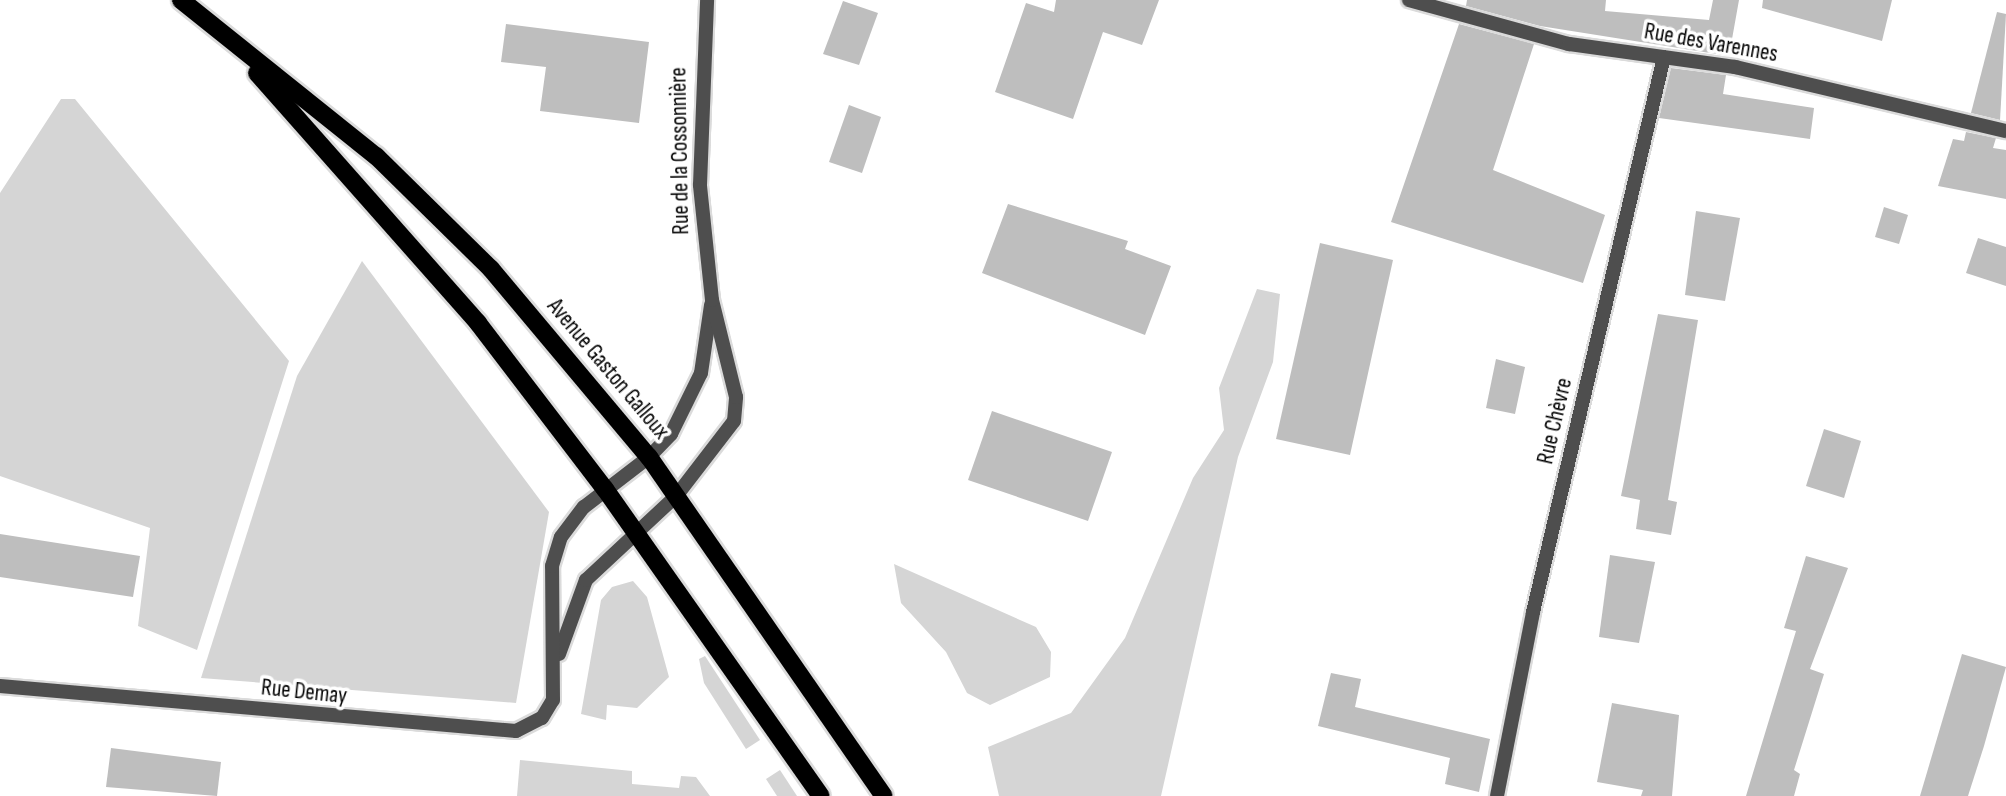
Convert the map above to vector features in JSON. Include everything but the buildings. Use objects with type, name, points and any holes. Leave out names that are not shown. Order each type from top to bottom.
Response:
[{"type":"main road","name":"Avenue Gaston Galloux","points":[[181,0],[376,156],[491,269],[649,457],[884,796]]},
{"type":"main road","name":"Avenue Gaston Galloux","points":[[224,36],[478,323],[606,489],[821,796]]},
{"type":"street","name":"Rue de la Cossonnière","points":[[636,533],[677,495],[734,421],[731,366],[712,300],[700,185],[707,0]]},
{"type":"street","name":"Rue des Varennes","points":[[1409,0],[1569,44],[1735,67],[2006,131]]},
{"type":"street","name":"Rue Chèvre","points":[[1497,796],[1533,612],[1664,57]]},
{"type":"street","name":"Rue de la Cossonnière","points":[[606,489],[649,457],[671,434],[701,373],[712,300]]},
{"type":"street","name":"Rue Demay","points":[[0,686],[491,734],[542,718],[553,700],[556,662],[552,566],[558,547],[606,489]]},
{"type":"street","name":"Rue Demay","points":[[556,662],[586,580],[636,533]]},
{"type":"shaded area","points":[[61,99],[75,99],[289,361],[197,650],[138,626],[150,528],[0,476],[0,193]]},
{"type":"shaded area","points":[[362,261],[549,512],[516,703],[201,678],[297,376]]},
{"type":"shaded area","points":[[1257,289],[1280,294],[1273,362],[1238,457],[1161,796],[999,796],[988,747],[1071,713],[1125,638],[1193,478],[1224,430],[1219,388]]},
{"type":"shaded area","points":[[894,564],[1036,627],[1051,652],[1050,677],[990,705],[967,693],[946,652],[901,603]]},
{"type":"shaded area","points":[[633,581],[647,597],[669,677],[637,708],[607,705],[606,720],[581,714],[601,600],[612,587]]},
{"type":"shaded area","points":[[705,656],[760,740],[746,749],[704,683],[699,659]]},
{"type":"shaded area","points":[[520,760],[632,771],[632,784],[679,788],[681,776],[696,777],[710,796],[517,796]]},
{"type":"shaded area","points":[[780,770],[797,796],[777,796],[766,779]]}]
